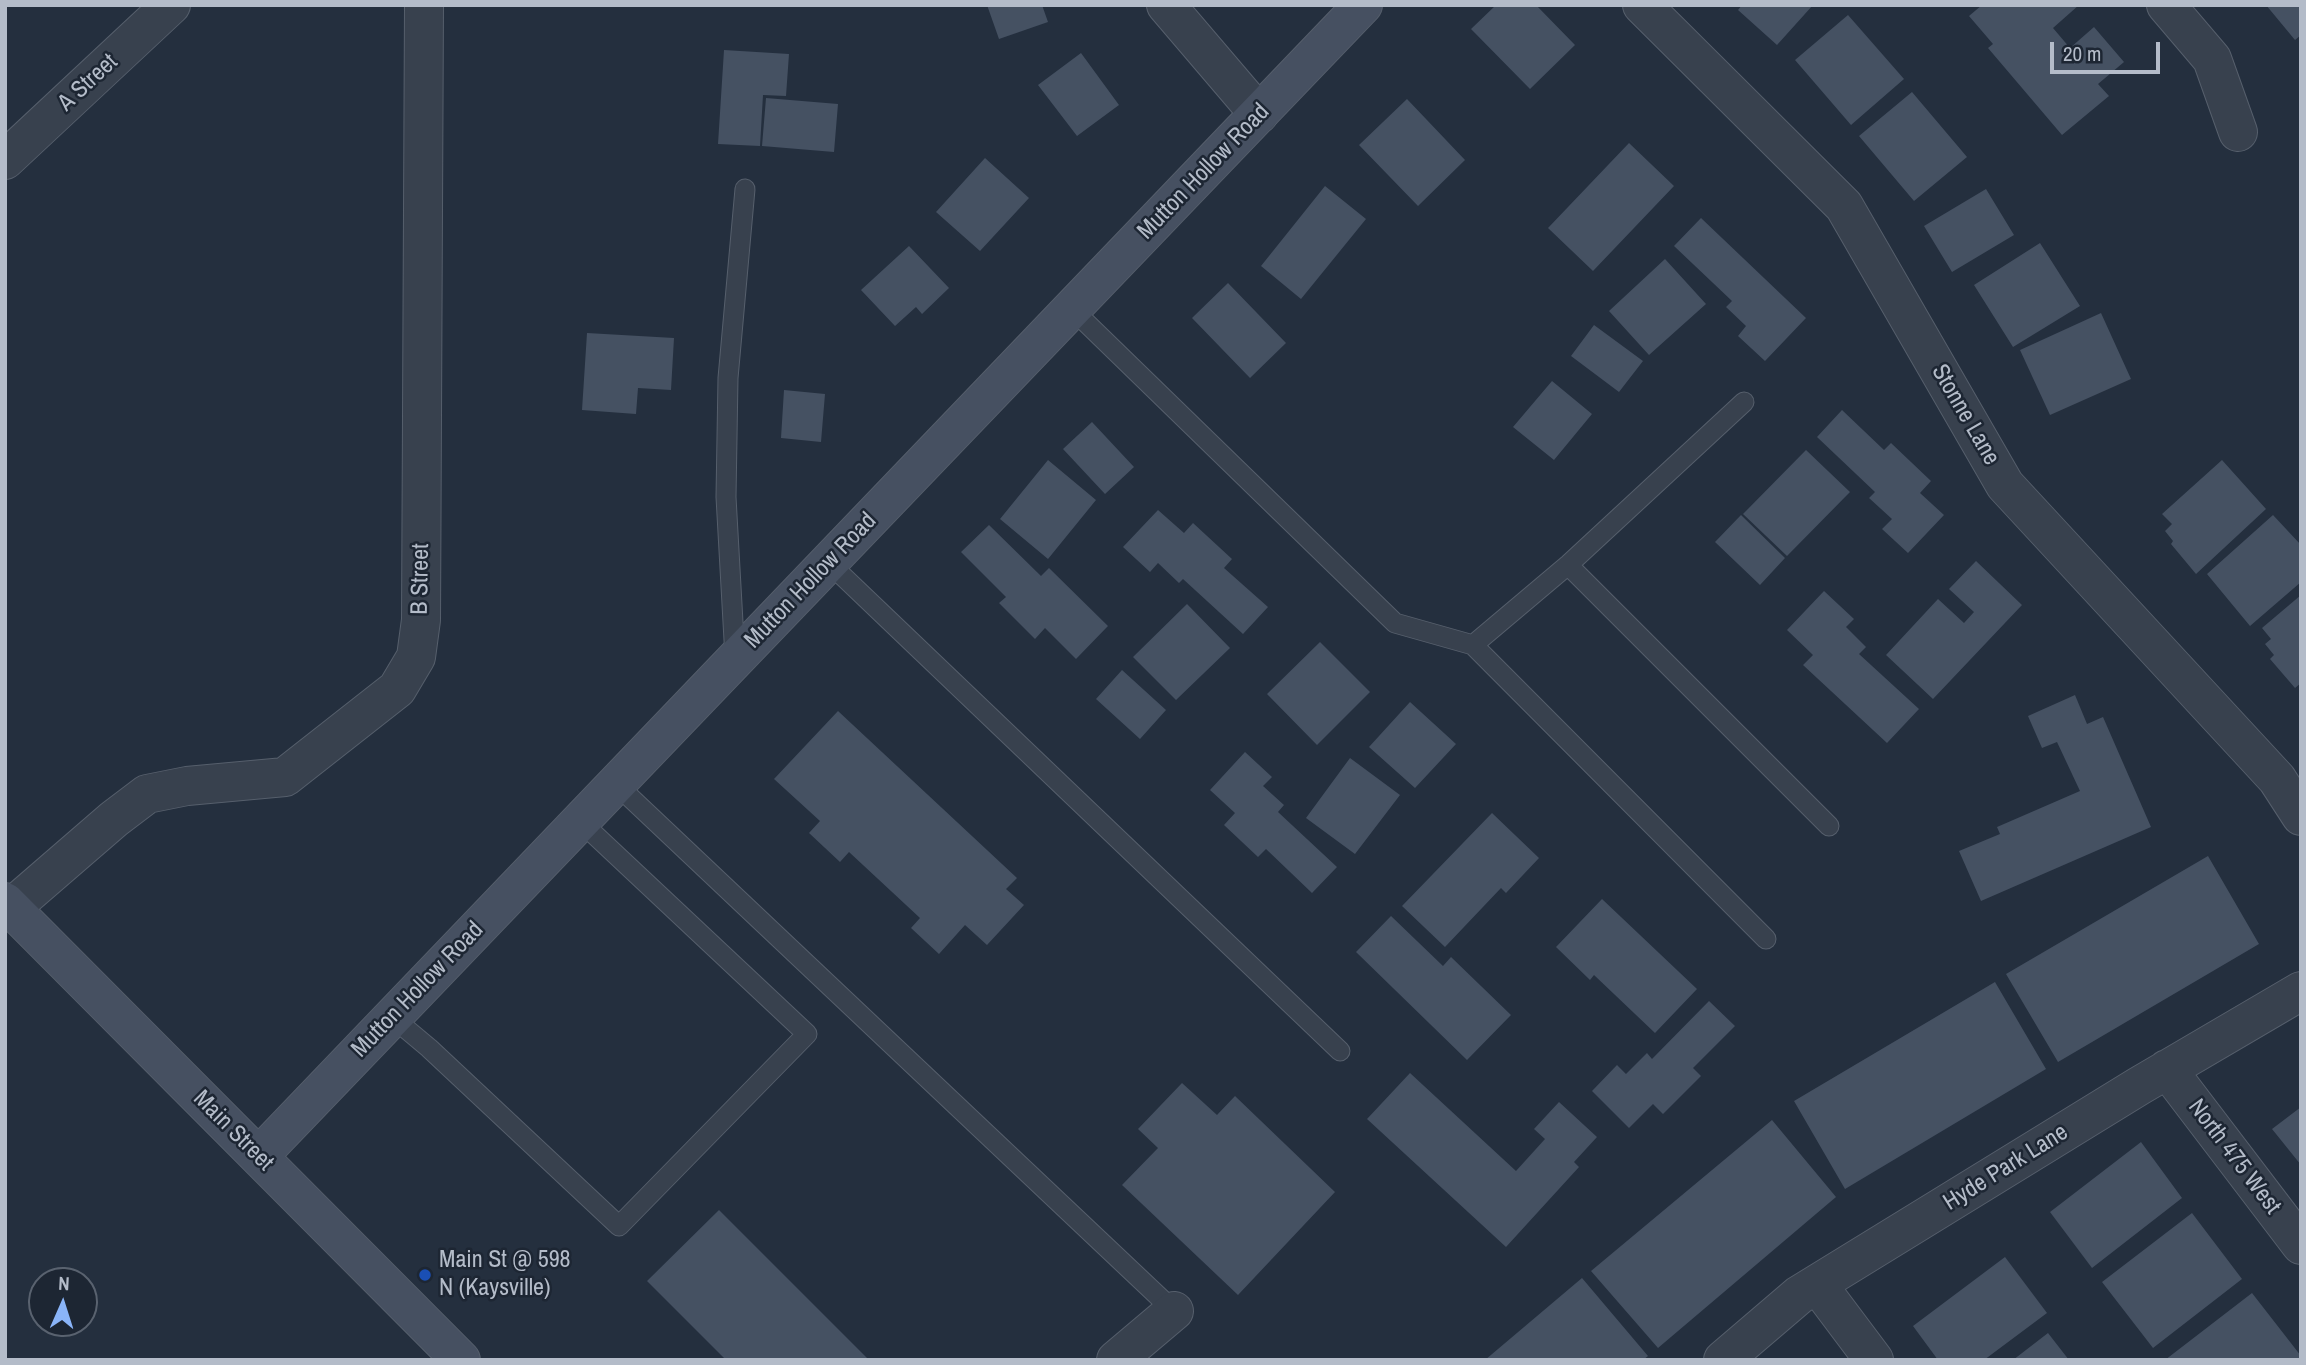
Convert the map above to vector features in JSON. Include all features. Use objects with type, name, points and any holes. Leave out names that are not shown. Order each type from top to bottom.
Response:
[{"type":"street","name":"A Street","points":[[5,160],[171,5]]},
{"type":"street","name":"B Street","points":[[7,906],[147,794],[187,786],[285,777],[397,689],[416,657],[421,620],[424,5]]},
{"type":"street","points":[[1166,5],[1259,114]]},
{"type":"street","name":"Mutton Hollow Road","points":[[258,1156],[1363,5]]},
{"type":"street","name":"Stonne Lane","points":[[1642,5],[1844,206],[2005,485],[2277,779],[2301,816]]},
{"type":"street","points":[[2166,5],[2212,60],[2238,132]]},
{"type":"street","name":"Main Street","points":[[7,906],[461,1360]]},
{"type":"street","name":"Hyde Park Lane","points":[[1723,1360],[1799,1295],[2167,1069],[2301,991]]},
{"type":"street","name":"North 475 West","points":[[2167,1069],[2301,1245]]},
{"type":"street","points":[[1817,1284],[1874,1360]]},
{"type":"street","points":[[1116,1360],[1174,1311]]},
{"type":"lane","points":[[735,659],[726,497],[728,378],[745,189]]},
{"type":"lane","points":[[1072,309],[1395,623],[1473,645],[1766,939]]},
{"type":"lane","points":[[1473,645],[1568,565],[1744,402]]},
{"type":"lane","points":[[828,562],[1340,1051]]},
{"type":"lane","points":[[1568,565],[1829,826]]},
{"type":"lane","points":[[616,783],[1174,1311]]},
{"type":"lane","points":[[392,1017],[429,1048],[619,1226],[807,1034],[580,821]]},
{"type":"building","points":[[987,5],[1042,5],[1048,22],[999,39]]},
{"type":"building","points":[[1496,5],[1536,5],[1575,45],[1530,89],[1471,29]]},
{"type":"building","points":[[1742,5],[1813,5],[1777,45],[1738,10]]},
{"type":"building","points":[[1982,5],[2079,5],[2053,28],[2070,48],[2094,27],[2124,62],[2098,84],[2109,96],[2062,135],[1988,48],[1993,44],[1969,16]]},
{"type":"building","points":[[2266,5],[2301,5],[2301,35],[2295,40]]},
{"type":"building","points":[[1848,15],[1904,79],[1851,125],[1795,60]]},
{"type":"building","points":[[724,50],[789,54],[786,96],[763,95],[760,146],[718,144]]},
{"type":"building","points":[[1081,53],[1119,105],[1077,136],[1038,85]]},
{"type":"building","points":[[1912,92],[1967,157],[1914,201],[1859,136]]},
{"type":"building","points":[[766,98],[838,104],[834,152],[762,146]]},
{"type":"building","points":[[1407,99],[1465,160],[1418,206],[1359,145]]},
{"type":"building","points":[[1629,143],[1674,186],[1593,271],[1548,228]]},
{"type":"building","points":[[985,158],[1029,198],[980,251],[936,212]]},
{"type":"building","points":[[1325,186],[1366,219],[1301,299],[1261,266]]},
{"type":"building","points":[[1986,189],[2014,235],[1952,272],[1924,226]]},
{"type":"building","points":[[1701,218],[1806,318],[1765,361],[1738,336],[1746,326],[1726,307],[1732,301],[1674,246]]},
{"type":"building","points":[[2040,243],[2080,306],[2013,347],[1974,285]]},
{"type":"building","points":[[909,246],[949,288],[922,314],[916,307],[895,326],[861,290]]},
{"type":"building","points":[[1665,259],[1706,304],[1649,355],[1609,311]]},
{"type":"building","points":[[1228,283],[1286,343],[1250,378],[1192,318]]},
{"type":"building","points":[[2101,313],[2131,379],[2050,415],[2020,350]]},
{"type":"building","points":[[1594,325],[1643,361],[1619,392],[1571,356]]},
{"type":"building","points":[[587,333],[674,338],[671,390],[638,388],[636,414],[582,410]]},
{"type":"building","points":[[1552,381],[1592,414],[1554,460],[1513,427]]},
{"type":"building","points":[[784,390],[825,394],[821,442],[781,438]]},
{"type":"building","points":[[1842,410],[1884,450],[1891,443],[1931,481],[1920,493],[1944,515],[1908,553],[1882,529],[1892,519],[1869,498],[1875,492],[1817,437]]},
{"type":"building","points":[[1092,422],[1134,467],[1105,494],[1063,449]]},
{"type":"building","points":[[1806,450],[1850,492],[1787,556],[1743,514]]},
{"type":"building","points":[[1048,460],[1096,500],[1048,559],[1000,519]]},
{"type":"building","points":[[2222,460],[2266,509],[2196,574],[2171,544],[2173,541],[2165,531],[2172,524],[2162,514]]},
{"type":"building","points":[[1158,510],[1184,533],[1193,523],[1232,559],[1224,568],[1268,607],[1243,634],[1183,579],[1179,583],[1158,563],[1150,572],[1123,547]]},
{"type":"building","points":[[1741,515],[1785,558],[1760,585],[1715,542]]},
{"type":"building","points":[[2273,515],[2301,545],[2301,582],[2250,626],[2207,574]]},
{"type":"building","points":[[989,525],[1041,576],[1049,568],[1108,626],[1076,659],[1045,628],[1035,639],[999,603],[1006,597],[961,552]]},
{"type":"building","points":[[1976,561],[2022,605],[1933,699],[1886,655],[1938,599],[1964,623],[1974,612],[1949,589]]},
{"type":"building","points":[[1824,591],[1854,619],[1846,627],[1866,647],[1859,654],[1919,709],[1887,743],[1803,665],[1813,655],[1787,630]]},
{"type":"building","points":[[2301,595],[2301,683],[2295,688],[2270,659],[2274,655],[2265,644],[2271,639],[2262,628]]},
{"type":"building","points":[[1187,604],[1230,648],[1176,700],[1133,657]]},
{"type":"building","points":[[1320,642],[1370,692],[1317,745],[1267,694]]},
{"type":"building","points":[[1122,670],[1166,710],[1140,739],[1096,699]]},
{"type":"building","points":[[2075,695],[2087,724],[2103,717],[2151,827],[1981,901],[1959,851],[2000,834],[1997,827],[2080,791],[2057,742],[2042,748],[2028,716]]},
{"type":"building","points":[[1410,702],[1456,744],[1415,788],[1369,747]]},
{"type":"building","points":[[838,711],[1017,878],[1006,889],[1024,905],[987,945],[965,925],[939,954],[911,928],[920,918],[849,852],[840,862],[809,833],[820,821],[774,779]]},
{"type":"building","points":[[1245,752],[1272,777],[1263,786],[1284,805],[1278,812],[1337,867],[1312,893],[1266,849],[1258,857],[1224,825],[1235,813],[1210,790]]},
{"type":"building","points":[[1350,758],[1400,795],[1355,854],[1306,818]]},
{"type":"building","points":[[1492,813],[1539,858],[1506,893],[1501,888],[1445,947],[1402,906]]},
{"type":"building","points":[[2208,856],[2259,944],[2058,1062],[2006,974]]},
{"type":"building","points":[[1602,899],[1697,989],[1655,1033],[1594,975],[1590,980],[1556,947]]},
{"type":"building","points":[[1391,916],[1443,966],[1451,957],[1511,1015],[1467,1060],[1356,952]]},
{"type":"building","points":[[1995,982],[2046,1069],[1845,1189],[1794,1101]]},
{"type":"building","points":[[1709,1001],[1735,1026],[1693,1068],[1701,1076],[1663,1114],[1653,1104],[1629,1128],[1592,1091],[1617,1065],[1626,1074],[1647,1053],[1652,1059]]},
{"type":"building","points":[[1410,1073],[1516,1171],[1545,1139],[1534,1129],[1559,1102],[1597,1137],[1574,1162],[1579,1167],[1506,1247],[1367,1119]]},
{"type":"building","points":[[1182,1083],[1217,1115],[1235,1096],[1335,1192],[1238,1295],[1122,1185],[1158,1148],[1138,1129]]},
{"type":"building","points":[[2301,1107],[2301,1165],[2272,1129]]},
{"type":"building","points":[[1772,1120],[1836,1197],[1658,1348],[1591,1271]]},
{"type":"building","points":[[2141,1142],[2182,1198],[2092,1268],[2050,1212]]},
{"type":"building","points":[[719,1210],[869,1360],[726,1360],[647,1281]]},
{"type":"building","points":[[2192,1213],[2242,1279],[2153,1348],[2102,1282]]},
{"type":"building","points":[[2005,1257],[2047,1313],[1984,1360],[1938,1360],[1913,1326]]},
{"type":"building","points":[[1582,1278],[1648,1356],[1643,1360],[1485,1360]]},
{"type":"building","points":[[2252,1293],[2301,1356],[2301,1360],[2165,1360]]},
{"type":"building","points":[[2048,1333],[2069,1360],[2013,1360]]},
{"type":"place","name":"Main St @ 598 N (Kaysville)","points":[[425,1275]]}]
